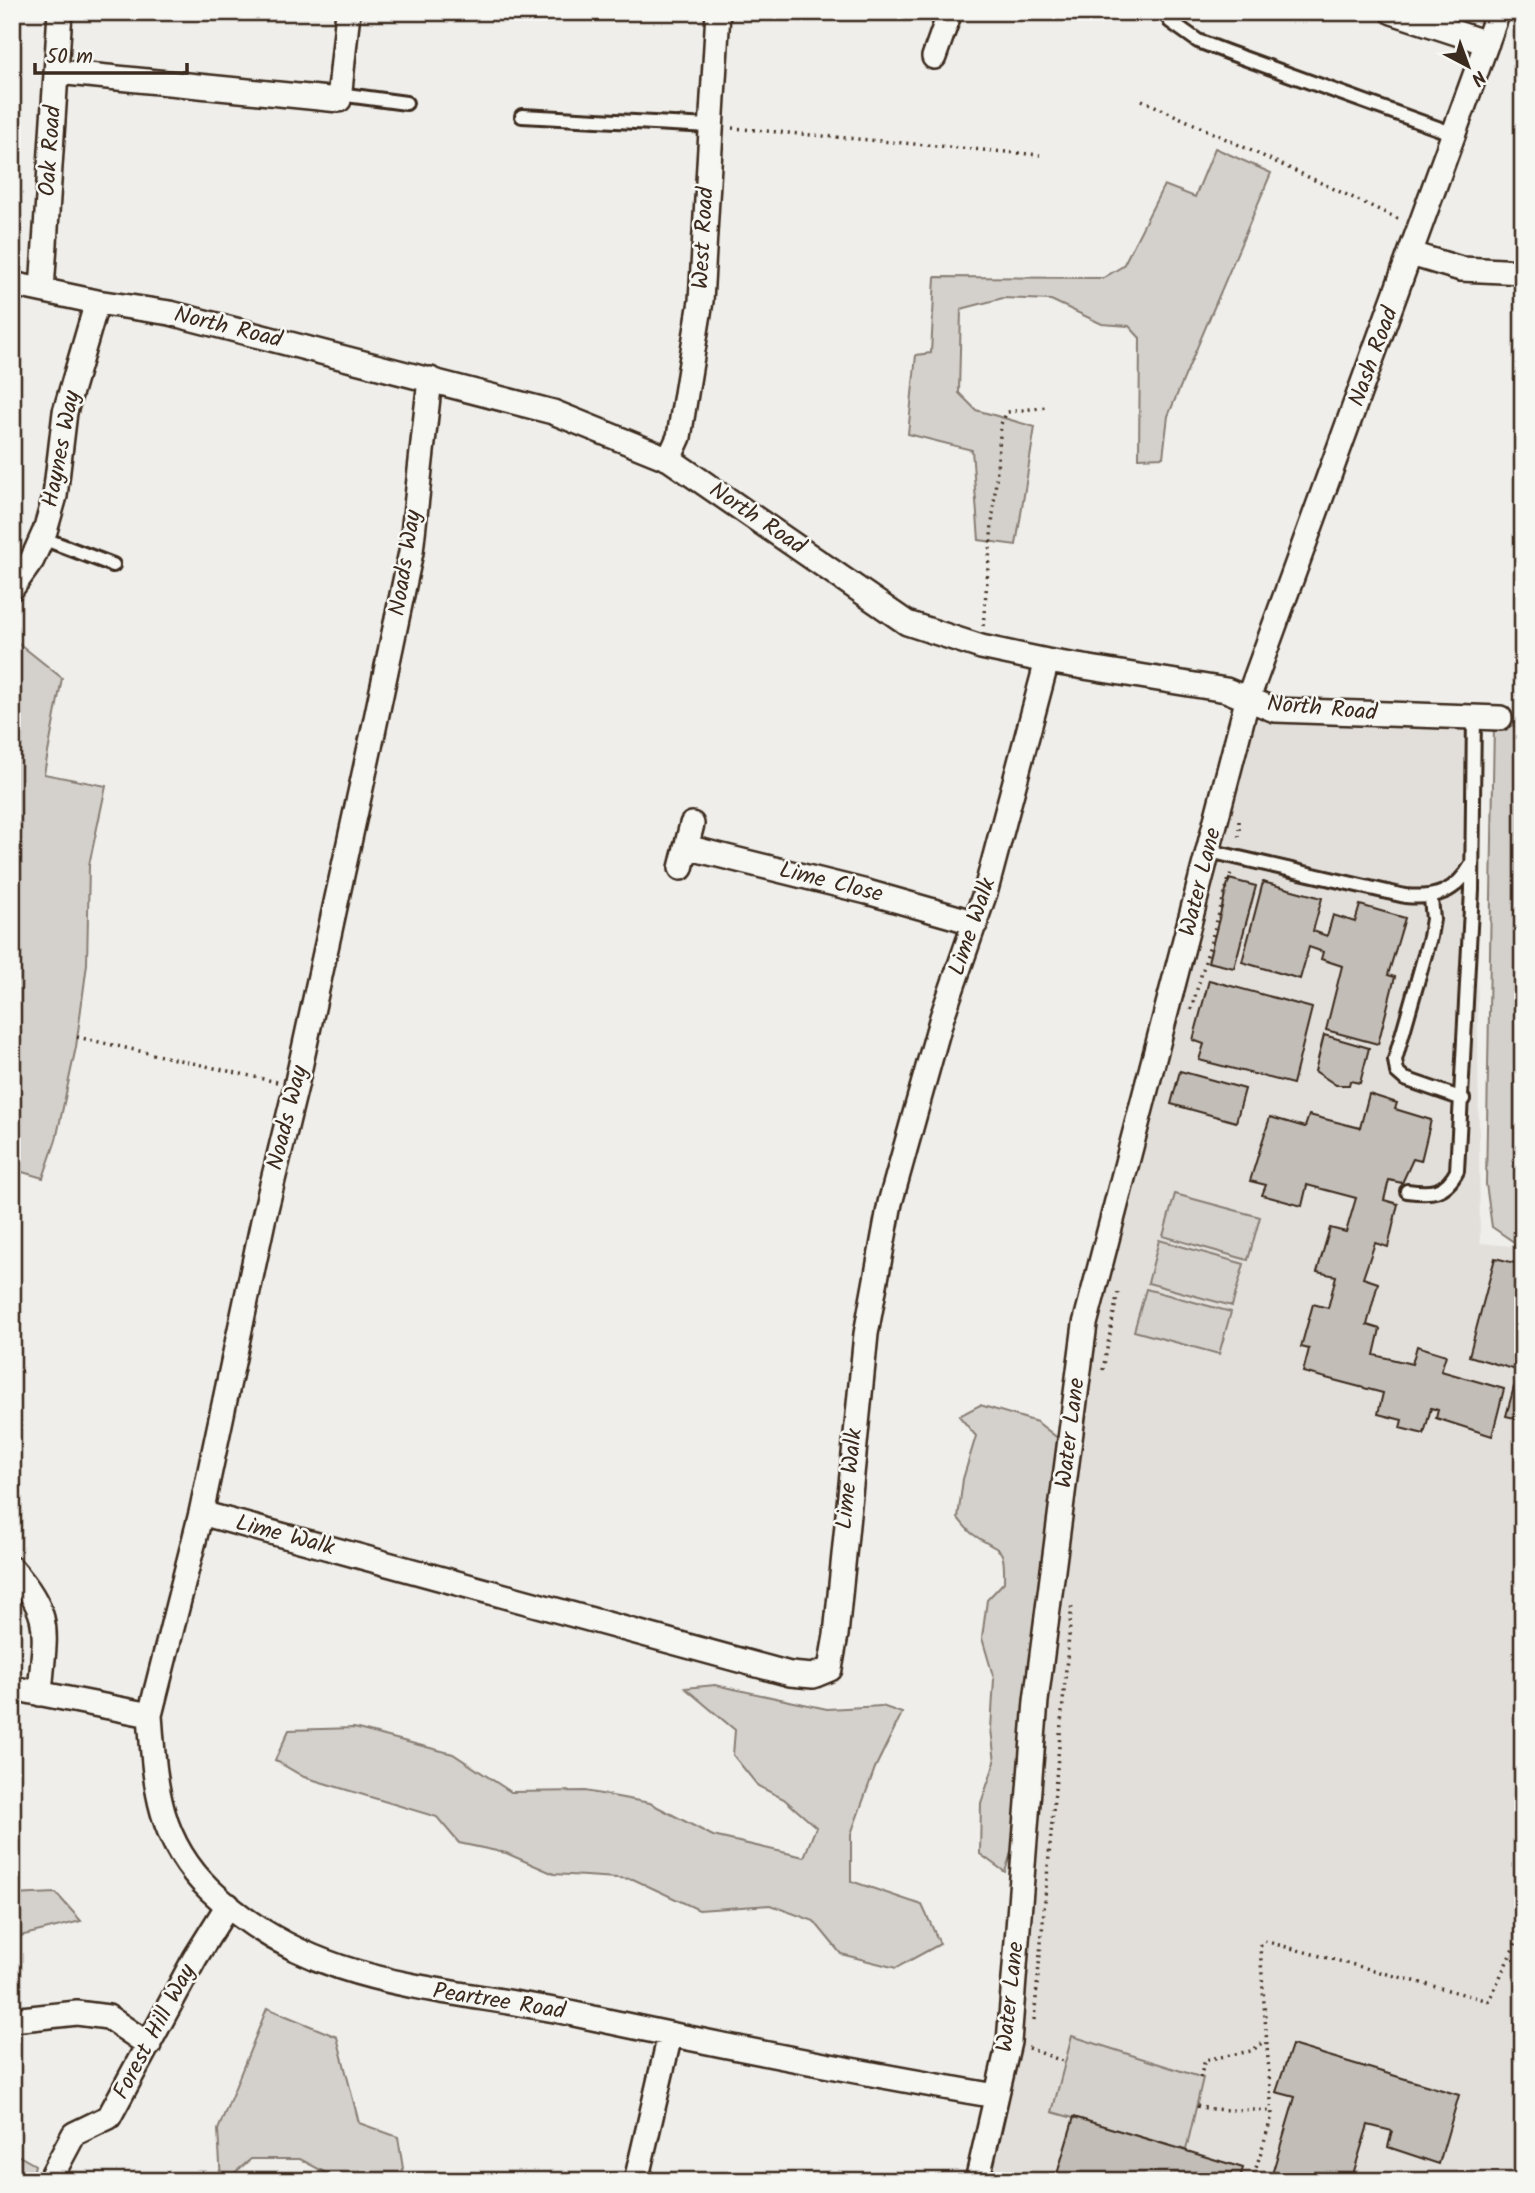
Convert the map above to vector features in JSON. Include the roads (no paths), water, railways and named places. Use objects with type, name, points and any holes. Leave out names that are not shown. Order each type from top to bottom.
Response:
[{"type":"street","name":"Oak Road","points":[[42,290],[61,12]]},
{"type":"street","points":[[57,72],[339,100],[348,12]]},
{"type":"street","name":"West Road","points":[[669,459],[679,437],[701,301],[718,12]]},
{"type":"street","points":[[934,57],[950,12]]},
{"type":"street","points":[[1392,12],[1488,43]]},
{"type":"street","name":"Nash Road","points":[[1247,701],[1499,12]]},
{"type":"street","points":[[1411,254],[1461,270],[1523,272]]},
{"type":"street","name":"North Road","points":[[12,284],[97,302],[170,313],[553,412],[669,459],[908,623],[981,647],[1047,662],[1226,690],[1247,701],[1275,710],[1356,715],[1474,715],[1500,718]]},
{"type":"street","name":"Haynes Way","points":[[12,588],[32,560],[55,496],[65,412],[97,302]]},
{"type":"street","name":"Noads Way","points":[[150,1715],[201,1513],[411,552],[430,379]]},
{"type":"street","name":"Lime Walk","points":[[201,1513],[790,1674],[813,1675],[830,1669],[836,1635],[854,1434],[874,1282],[902,1150],[1008,814],[1047,662]]},
{"type":"street","name":"Water Lane","points":[[978,2181],[996,2096],[1019,2045],[1036,1700],[1085,1324],[1247,701]]},
{"type":"street","name":"Lime Close","points":[[692,824],[683,857],[926,907],[975,923]]},
{"type":"street","points":[[12,1569],[31,1590],[45,1618],[40,1694]]},
{"type":"street","points":[[12,1688],[150,1715]]},
{"type":"street","name":"Peartree Road","points":[[150,1715],[155,1785],[167,1828],[192,1869],[228,1905],[278,1942],[356,1974],[412,1987],[558,2011],[670,2035],[996,2096]]},
{"type":"street","name":"Forest Hill Way","points":[[49,2181],[74,2134],[109,2117],[195,1958],[228,1905]]},
{"type":"street","points":[[12,2020],[77,2013],[108,2017],[149,2045]]},
{"type":"street","points":[[636,2181],[670,2035]]},
{"type":"lane","points":[[1170,21],[1198,41],[1454,134]]},
{"type":"lane","points":[[339,94],[405,103]]},
{"type":"lane","points":[[522,116],[710,126]]},
{"type":"lane","points":[[42,538],[113,565]]},
{"type":"lane","points":[[1407,1191],[1432,1194],[1449,1185],[1457,1171],[1463,1099],[1472,864],[1474,715]]},
{"type":"lane","points":[[1209,851],[1431,899],[1453,887],[1472,864]]},
{"type":"lane","points":[[1431,899],[1433,919],[1430,937],[1395,1060],[1397,1072],[1405,1079],[1463,1099]]}]
